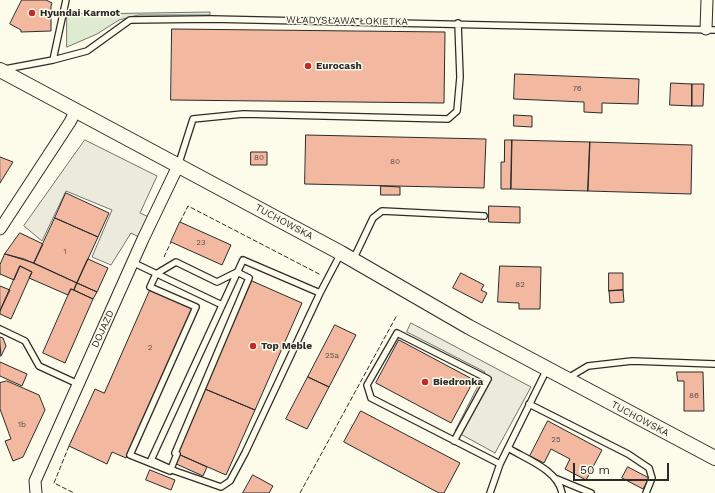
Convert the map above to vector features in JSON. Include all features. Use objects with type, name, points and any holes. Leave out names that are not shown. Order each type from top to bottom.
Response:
[{"type":"street","name":"WŁADYSŁAWA ŁOKIETKA","points":[[707,0],[711,29]]},
{"type":"street","name":"TUCHOWSKA","points":[[0,70],[341,253],[402,290],[715,458]]},
{"type":"street","points":[[0,230],[70,122],[76,110]]},
{"type":"street","name":"DOJAZD","points":[[36,493],[35,481],[178,166]]},
{"type":"lane","points":[[53,60],[66,0]]},
{"type":"lane","name":"WŁADYSŁAWA ŁOKIETKA","points":[[0,70],[53,60],[87,51],[130,20],[211,19],[711,29]]},
{"type":"lane","points":[[178,166],[193,119],[243,114],[448,119],[458,111],[460,77],[458,23]]},
{"type":"lane","points":[[353,260],[373,218],[382,211],[484,216]]},
{"type":"lane","points":[[320,293],[243,260],[151,460],[221,487],[230,481],[245,453],[320,293],[341,253]]},
{"type":"lane","points":[[171,469],[170,471],[130,455],[196,307],[150,287],[156,274],[176,262],[217,282],[237,272]]},
{"type":"lane","points":[[134,263],[222,305]]},
{"type":"lane","points":[[171,469],[177,454],[175,453],[249,278],[237,272]]},
{"type":"lane","points":[[0,329],[26,341],[39,366],[78,384]]},
{"type":"lane","points":[[454,441],[488,379],[397,333],[367,385],[371,398],[454,441],[500,464]]},
{"type":"lane","points":[[566,379],[588,366],[632,361],[715,364]]},
{"type":"lane","points":[[490,493],[500,464],[547,368]]},
{"type":"lane","points":[[529,404],[628,454],[649,468],[652,478],[646,493]]},
{"type":"lane","points":[[508,448],[542,467],[557,479],[591,493]]},
{"type":"lane","points":[[557,479],[562,493]]},
{"type":"green space","points":[[67,12],[87,14],[210,12],[210,15],[138,15],[119,20],[97,34],[67,47]]},
{"type":"shaded area","points":[[85,140],[157,176],[140,213],[153,219],[143,239],[131,233],[111,265],[92,257],[112,210],[66,191],[42,241],[24,226]]},
{"type":"shaded area","points":[[411,323],[531,387],[495,453],[455,431],[485,372],[407,332]]},
{"type":"building","points":[[22,0],[46,0],[52,3],[51,31],[21,32],[21,30],[10,24]]},
{"type":"building","name":"Eurocash","points":[[172,29],[445,32],[444,103],[171,100]]},
{"type":"building","points":[[515,74],[639,79],[638,104],[602,103],[602,113],[584,112],[584,102],[514,99]]},
{"type":"building","points":[[671,83],[692,84],[692,106],[670,105]]},
{"type":"building","points":[[692,84],[704,84],[703,106],[692,106]]},
{"type":"building","points":[[514,115],[532,116],[532,127],[514,126]]},
{"type":"building","points":[[306,135],[486,139],[484,188],[305,184]]},
{"type":"building","points":[[505,140],[512,140],[511,189],[501,189],[501,162],[504,162]]},
{"type":"building","points":[[512,140],[590,142],[588,191],[511,189]]},
{"type":"building","points":[[590,142],[692,145],[691,194],[588,191]]},
{"type":"building","points":[[251,152],[267,152],[267,165],[251,165]]},
{"type":"building","points":[[0,157],[13,162],[0,183]]},
{"type":"building","points":[[381,186],[400,187],[400,195],[381,195]]},
{"type":"building","points":[[66,193],[109,213],[98,237],[55,218]]},
{"type":"building","points":[[489,206],[520,207],[520,223],[489,222]]},
{"type":"building","points":[[55,218],[98,237],[77,283],[34,263]]},
{"type":"building","points":[[180,222],[231,245],[222,265],[171,242]]},
{"type":"building","points":[[20,233],[43,244],[34,263],[5,254]]},
{"type":"building","points":[[5,254],[24,259],[77,283],[74,290],[71,289],[68,295],[29,278],[32,272],[20,266],[14,280],[0,274],[0,265]]},
{"type":"building","points":[[88,259],[108,268],[97,292],[77,283]]},
{"type":"building","points":[[20,266],[32,272],[11,319],[0,314],[0,311]]},
{"type":"building","points":[[500,266],[541,267],[540,309],[519,309],[519,303],[498,302]]},
{"type":"building","points":[[461,273],[484,285],[481,290],[487,293],[482,303],[453,288]]},
{"type":"building","points":[[609,273],[623,273],[623,290],[609,291]]},
{"type":"building","name":"Top Meble","points":[[252,281],[302,303],[255,410],[205,389]]},
{"type":"building","points":[[77,283],[97,292],[93,299],[74,290]]},
{"type":"building","points":[[0,286],[10,290],[0,311]]},
{"type":"building","points":[[151,288],[195,307],[126,458],[112,452],[107,464],[69,446],[95,389],[104,393]]},
{"type":"building","points":[[71,289],[93,299],[65,363],[43,353]]},
{"type":"building","points":[[623,290],[624,302],[610,303],[609,291]]},
{"type":"building","points":[[335,325],[356,335],[329,387],[308,377]]},
{"type":"building","points":[[0,337],[3,338],[6,346],[1,356]]},
{"type":"building","name":"Biedronka","points":[[399,340],[474,380],[451,423],[376,383]]},
{"type":"building","points":[[0,362],[27,374],[22,386],[0,376]]},
{"type":"building","points":[[677,372],[703,372],[704,411],[684,411],[684,381],[678,381]]},
{"type":"building","points":[[308,377],[329,387],[307,429],[286,419]]},
{"type":"building","points":[[7,381],[39,395],[45,410],[23,457],[13,461],[5,441],[11,439],[0,409],[0,383]]},
{"type":"building","points":[[205,389],[255,410],[226,475],[178,454]]},
{"type":"building","points":[[361,411],[460,463],[444,493],[439,493],[344,442]]},
{"type":"building","points":[[548,421],[602,450],[586,480],[565,469],[570,459],[551,449],[544,463],[530,456]]},
{"type":"building","points":[[178,454],[207,467],[203,476],[174,463]]},
{"type":"building","points":[[628,467],[649,478],[643,489],[622,478]]},
{"type":"building","points":[[150,470],[175,480],[171,490],[146,480]]},
{"type":"building","points":[[253,475],[273,486],[269,493],[243,493]]},
{"type":"fence","points":[[180,222],[188,206],[321,275]]},
{"type":"fence","points":[[164,257],[171,242]]},
{"type":"fence","points":[[300,493],[397,315]]},
{"type":"fence","points":[[69,446],[54,483],[74,493]]},
{"type":"place","name":"Hyundai Karmot","points":[[32,13]]},
{"type":"place","name":"Eurocash","points":[[308,66]]},
{"type":"place","name":"Top Meble","points":[[253,346]]},
{"type":"place","name":"Biedronka","points":[[425,382]]}]
